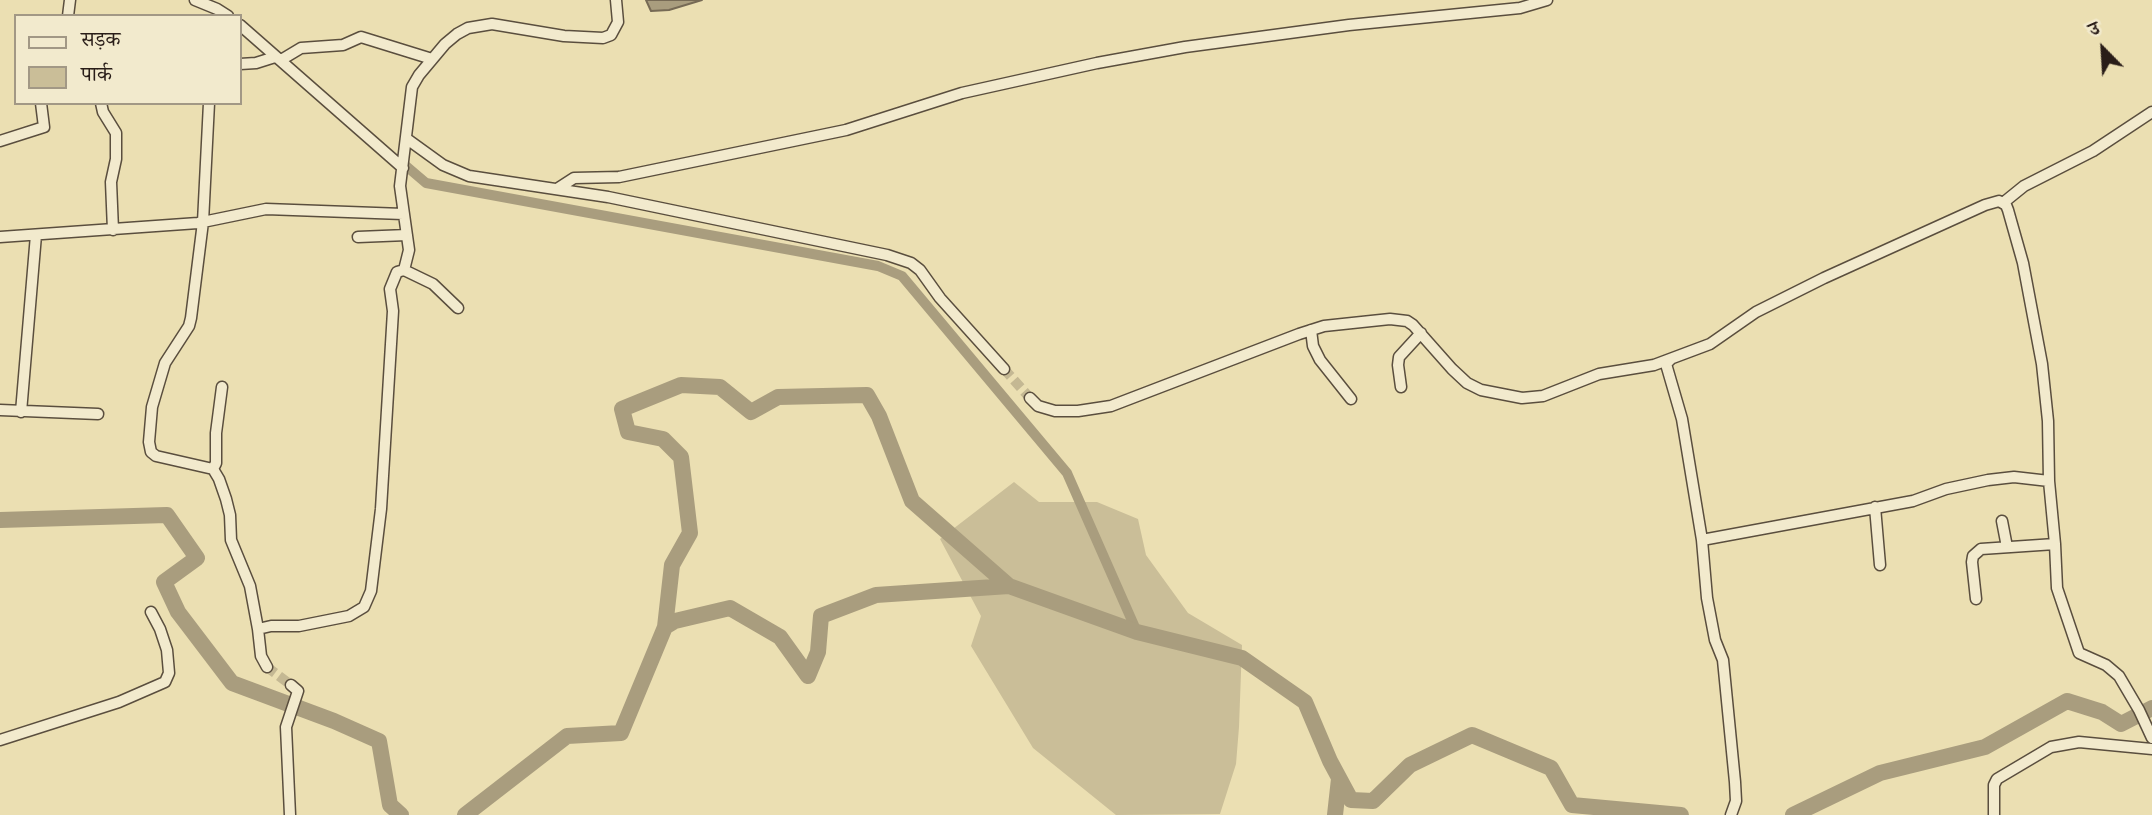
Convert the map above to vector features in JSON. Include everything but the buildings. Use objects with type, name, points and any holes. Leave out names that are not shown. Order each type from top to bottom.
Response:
[{"type":"street","points":[[195,0],[225,14]]},
{"type":"street","points":[[404,270],[409,250],[400,186],[412,87],[432,59],[457,34],[479,25],[492,24],[564,36],[603,38],[611,35],[616,28],[616,0]]},
{"type":"street","points":[[557,189],[574,178],[632,175],[835,133],[962,93],[1097,63],[1185,47],[1349,25],[1520,9],[1547,0]]},
{"type":"street","points":[[242,26],[283,57],[404,164]]},
{"type":"street","points":[[242,64],[283,57],[307,47],[343,45],[361,37],[432,59]]},
{"type":"street","points":[[0,141],[44,127],[41,105]]},
{"type":"street","points":[[101,105],[117,133],[116,159],[111,182],[113,230]]},
{"type":"street","points":[[209,105],[203,222],[189,326],[165,363],[152,407],[149,442],[150,449],[156,456],[213,469],[219,479],[230,515],[231,540],[250,586],[261,656],[267,667]]},
{"type":"street","points":[[2003,203],[2024,186],[2093,151],[2152,112]]},
{"type":"street","points":[[407,141],[456,172],[608,197],[887,255],[911,263],[920,270],[944,302],[1004,369]]},
{"type":"street","points":[[1030,398],[1038,406],[1055,411],[1111,407],[1311,330],[1358,321],[1390,319],[1407,321],[1467,383],[1481,390],[1522,398],[1543,396],[1599,374],[1654,365],[1710,344],[1756,312],[1824,278],[1985,205],[1995,201],[2003,203],[2008,210],[2023,263],[2042,364],[2048,421],[2049,481],[2056,544],[2057,588],[2082,656],[2101,662],[2114,670],[2139,710],[2152,738]]},
{"type":"street","points":[[0,237],[203,222],[266,209],[403,214]]},
{"type":"street","points":[[21,412],[36,234]]},
{"type":"street","points":[[358,237],[407,235]]},
{"type":"street","points":[[258,629],[337,620],[358,612],[368,601],[381,509],[393,311],[390,289],[397,272],[404,270],[420,276],[433,284],[457,308]]},
{"type":"street","points":[[1311,330],[1313,346],[1320,360],[1351,399]]},
{"type":"street","points":[[1401,387],[1399,357],[1420,333]]},
{"type":"street","points":[[1671,359],[1666,364],[1682,419],[1702,540],[1707,598],[1715,640],[1723,660],[1731,736],[1733,810]]},
{"type":"street","points":[[213,469],[216,463],[216,433],[222,387]]},
{"type":"street","points":[[0,410],[98,414]]},
{"type":"street","points":[[1702,540],[1913,501],[1946,489],[1988,480],[2014,477],[2049,481]]},
{"type":"street","points":[[1875,507],[1880,565]]},
{"type":"street","points":[[2002,521],[2007,547]]},
{"type":"street","points":[[1976,599],[1973,556],[1981,549],[2056,544]]},
{"type":"street","points":[[0,740],[119,702],[165,682],[169,673],[167,650],[151,612]]},
{"type":"street","points":[[290,815],[290,769],[286,733],[298,690],[291,685]]},
{"type":"street","points":[[1994,815],[1994,785],[1997,779],[2051,747],[2079,742],[2152,749]]},
{"type":"green space","points":[[1014,482],[1039,502],[1097,502],[1138,519],[1146,555],[1188,613],[1242,645],[1236,764],[1220,814],[1116,815],[1033,748],[971,646],[981,616],[940,539]]},
{"type":"shaded area","points":[[646,0],[702,0],[669,10],[651,11]]},
{"type":"waterway","points":[[399,160],[426,183],[878,266],[902,276],[1067,473],[1137,632]]},
{"type":"waterway","points":[[665,627],[672,565],[690,533],[681,457],[663,439],[628,432],[622,409],[681,385],[720,387],[751,412],[778,397],[867,395],[879,416],[912,501],[1009,586]]},
{"type":"waterway","points":[[0,520],[167,515],[197,558],[164,582],[178,612],[232,683],[379,741],[390,805],[401,815]]},
{"type":"waterway","points":[[465,815],[567,736],[621,733],[665,627],[675,621],[730,608],[780,637],[808,676],[818,652],[821,616],[876,595],[1009,586],[1137,632],[1242,658],[1305,702],[1330,761],[1351,800],[1373,801],[1410,765],[1472,735],[1551,768],[1572,805],[1681,815]]},
{"type":"waterway","points":[[1793,815],[1880,773],[1985,747],[2067,701],[2102,712],[2121,724],[2152,708]]},
{"type":"waterway","points":[[1335,815],[1339,779]]},
{"type":"tunnel","points":[[1004,369],[1030,398]]},
{"type":"tunnel","points":[[267,667],[291,685]]}]
